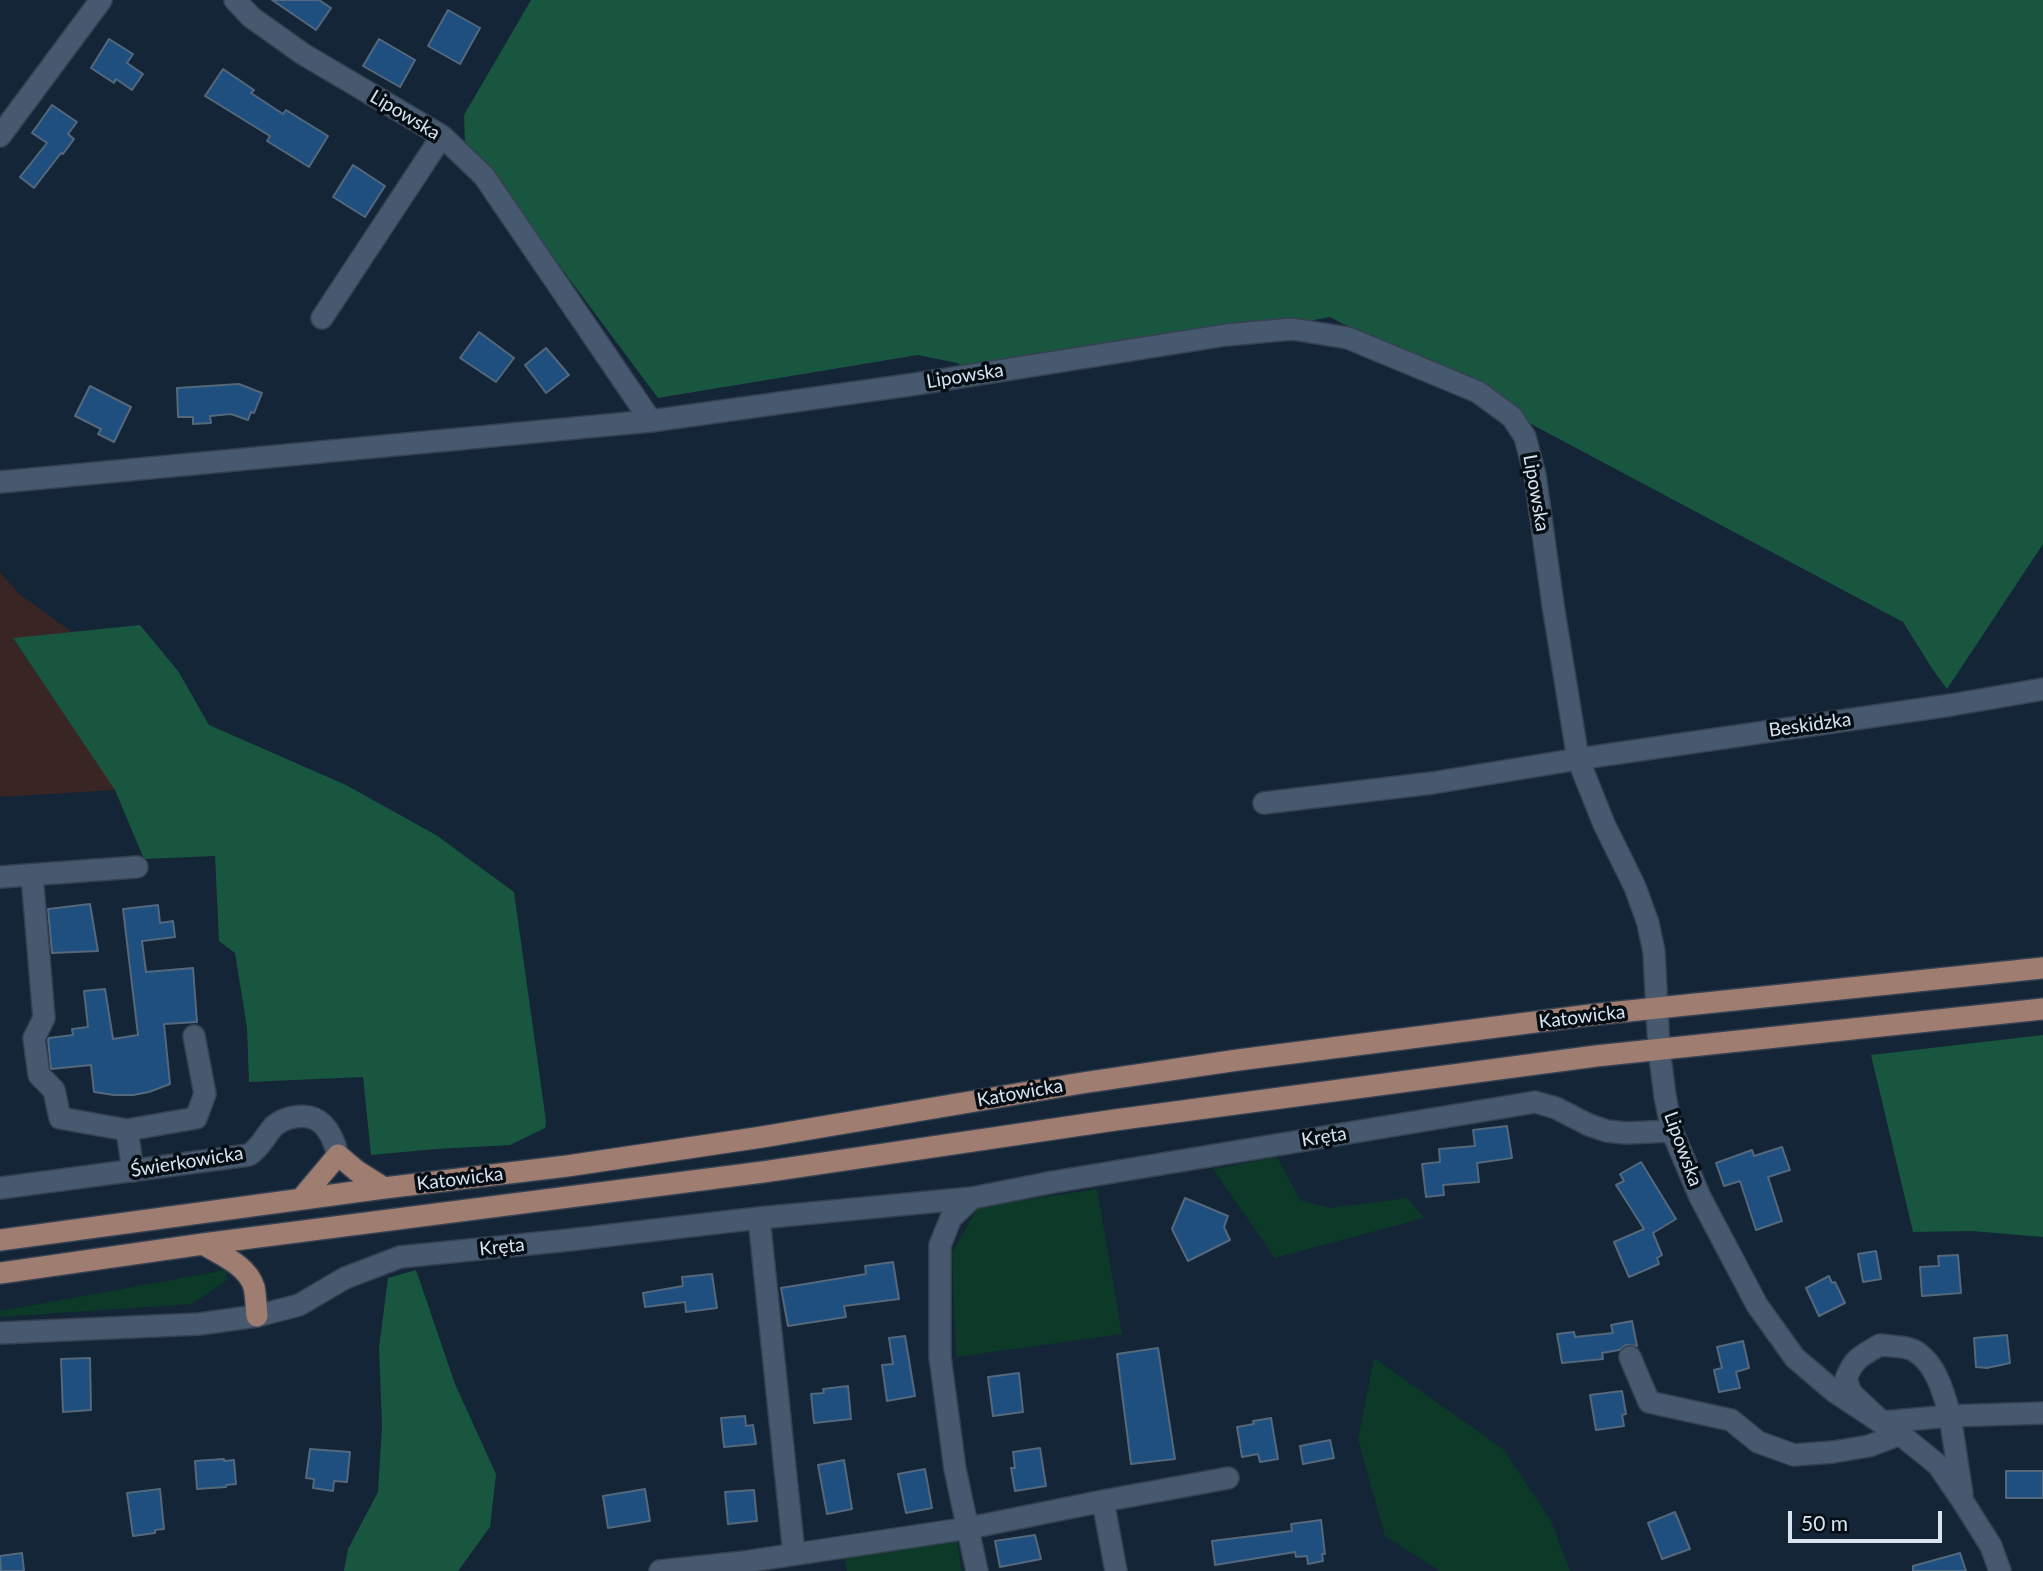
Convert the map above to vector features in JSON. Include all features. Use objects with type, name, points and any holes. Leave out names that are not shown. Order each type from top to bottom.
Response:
[{"type":"main road","name":"Katowicka","points":[[0,1240],[567,1166],[1225,1062],[1656,1008],[2043,968]]},
{"type":"main road","name":"Katowicka","points":[[0,1273],[203,1244],[763,1172],[1115,1120],[1659,1049],[2043,1009]]},
{"type":"main road","points":[[301,1199],[338,1155],[384,1188]]},
{"type":"main road","points":[[203,1244],[246,1272],[254,1287],[257,1316]]},
{"type":"street","points":[[0,136],[101,0]]},
{"type":"street","name":"Lipowska","points":[[235,0],[251,17],[303,54],[443,136],[484,176],[651,421],[916,384],[1226,335],[1292,329],[1348,338],[1478,392],[1512,417],[1525,437],[1535,475],[1578,759],[1604,824],[1635,887],[1648,923],[1654,952],[1659,1049],[1672,1131],[1700,1197],[1757,1305],[1795,1358],[1836,1392],[1890,1428],[1938,1465],[1991,1546],[2000,1571]]},
{"type":"street","points":[[322,318],[443,136]]},
{"type":"street","points":[[0,482],[651,421]]},
{"type":"street","name":"Beskidzka","points":[[1578,759],[1951,705],[2043,689]]},
{"type":"street","points":[[1264,803],[1432,783],[1578,759]]},
{"type":"street","points":[[0,877],[137,867]]},
{"type":"street","points":[[32,875],[44,1018],[34,1038],[38,1075],[54,1090],[60,1118],[127,1130],[196,1118],[205,1094],[194,1036]]},
{"type":"street","name":"Kręta","points":[[257,1316],[299,1305],[345,1278],[400,1257],[972,1198],[1053,1182],[1535,1102],[1556,1108],[1606,1131],[1672,1131]]},
{"type":"street","name":"Świerkowicka","points":[[0,1188],[249,1155],[259,1148],[276,1124],[303,1115],[316,1119],[327,1128],[334,1138],[338,1155]]},
{"type":"street","points":[[127,1130],[133,1171]]},
{"type":"street","points":[[972,1198],[951,1218],[940,1245],[940,1357],[955,1469],[977,1571]]},
{"type":"street","points":[[759,1218],[794,1554]]},
{"type":"street","points":[[0,1333],[199,1324],[257,1316]]},
{"type":"street","points":[[1890,1428],[1851,1393],[1846,1379],[1851,1365],[1861,1355],[1880,1345],[1912,1349],[1940,1381],[1950,1416],[1962,1500]]},
{"type":"street","points":[[1630,1357],[1649,1402],[1731,1420],[1758,1441],[1794,1455],[1869,1446],[1890,1428],[1910,1418],[2043,1413]]},
{"type":"street","points":[[660,1571],[767,1565],[794,1554],[969,1528],[1228,1478]]},
{"type":"street","points":[[1103,1501],[1116,1571]]},
{"type":"shaded area","points":[[0,572],[19,594],[72,632],[13,639],[116,790],[0,797]]},
{"type":"green space","points":[[531,0],[2043,0],[2043,544],[1947,689],[1903,622],[1330,317],[992,383],[957,363],[918,355],[658,398],[503,190],[465,145],[464,115]]},
{"type":"green space","points":[[140,625],[178,671],[209,725],[346,785],[436,835],[514,892],[545,1128],[510,1145],[371,1155],[363,1077],[249,1082],[247,1028],[235,953],[219,941],[215,856],[144,859],[115,790],[13,638]]},
{"type":"green space","points":[[2043,1035],[2043,1237],[1972,1231],[1913,1232],[1871,1055]]},
{"type":"green space","points":[[1277,1157],[1300,1200],[1329,1208],[1407,1198],[1424,1218],[1275,1258],[1213,1169]]},
{"type":"green space","points":[[1097,1189],[1122,1334],[956,1357],[952,1252],[978,1207]]},
{"type":"green space","points":[[226,1270],[227,1280],[192,1304],[0,1317],[0,1311]]},
{"type":"green space","points":[[416,1270],[455,1384],[496,1474],[490,1527],[458,1571],[344,1571],[348,1549],[378,1492],[382,1426],[379,1348],[388,1278]]},
{"type":"green space","points":[[1374,1358],[1503,1449],[1551,1521],[1570,1571],[1440,1571],[1385,1536],[1358,1440]]},
{"type":"green space","points":[[957,1541],[962,1571],[847,1571],[844,1558]]},
{"type":"building","points":[[272,0],[319,0],[331,8],[316,30]]},
{"type":"building","points":[[448,10],[480,28],[460,64],[428,46]]},
{"type":"building","points":[[109,39],[133,54],[127,63],[143,74],[132,90],[116,79],[114,83],[91,68]]},
{"type":"building","points":[[379,39],[415,60],[400,87],[363,66]]},
{"type":"building","points":[[223,69],[254,90],[251,93],[283,114],[286,110],[328,136],[309,167],[267,141],[270,136],[205,96]]},
{"type":"building","points":[[52,105],[77,122],[68,134],[74,139],[34,188],[20,177],[47,143],[32,133]]},
{"type":"building","points":[[353,165],[385,186],[365,217],[333,197]]},
{"type":"building","points":[[479,332],[514,358],[496,382],[460,358]]},
{"type":"building","points":[[546,348],[569,375],[546,393],[525,365]]},
{"type":"building","points":[[239,384],[262,393],[254,413],[251,412],[248,420],[231,414],[210,416],[211,423],[193,424],[193,417],[178,417],[177,388]]},
{"type":"building","points":[[90,386],[131,407],[114,442],[98,434],[101,429],[75,416]]},
{"type":"building","points":[[90,904],[98,951],[52,953],[48,909]]},
{"type":"building","points":[[158,905],[160,923],[173,921],[175,937],[142,941],[146,972],[193,968],[197,1022],[164,1024],[170,1084],[133,1095],[94,1092],[91,1065],[51,1069],[48,1040],[73,1035],[72,1029],[88,1027],[84,991],[105,989],[113,1039],[138,1035],[123,909]]},
{"type":"building","points":[[1507,1126],[1512,1158],[1477,1163],[1479,1182],[1443,1185],[1444,1195],[1426,1197],[1422,1164],[1440,1162],[1439,1149],[1475,1146],[1473,1130]]},
{"type":"building","points":[[1782,1147],[1790,1170],[1768,1177],[1782,1221],[1756,1230],[1740,1181],[1724,1186],[1716,1163],[1752,1150],[1754,1156]]},
{"type":"building","points":[[1641,1162],[1676,1219],[1653,1233],[1662,1255],[1657,1258],[1659,1264],[1629,1277],[1614,1242],[1644,1229],[1616,1185],[1624,1181],[1620,1174]]},
{"type":"building","points":[[1185,1198],[1228,1216],[1224,1227],[1230,1240],[1188,1261],[1172,1229]]},
{"type":"building","points":[[1876,1251],[1881,1279],[1863,1282],[1858,1254]]},
{"type":"building","points":[[1958,1255],[1961,1293],[1922,1296],[1920,1267],[1939,1266],[1938,1256]]},
{"type":"building","points":[[893,1262],[899,1299],[844,1306],[846,1317],[788,1326],[781,1288],[866,1274],[865,1266]]},
{"type":"building","points":[[712,1274],[717,1308],[686,1312],[685,1302],[645,1307],[643,1293],[683,1286],[682,1277]]},
{"type":"building","points":[[1829,1276],[1832,1283],[1835,1282],[1845,1303],[1819,1316],[1806,1288]]},
{"type":"building","points":[[1632,1321],[1637,1346],[1626,1345],[1619,1350],[1602,1353],[1603,1359],[1562,1363],[1557,1334],[1574,1332],[1575,1337],[1613,1333],[1611,1325]]},
{"type":"building","points":[[2007,1335],[2010,1363],[1987,1368],[1976,1367],[1974,1338]]},
{"type":"building","points":[[905,1336],[915,1396],[887,1401],[882,1365],[893,1364],[889,1338]]},
{"type":"building","points":[[1743,1341],[1749,1368],[1736,1372],[1740,1388],[1719,1392],[1714,1370],[1722,1368],[1717,1347]]},
{"type":"building","points":[[1158,1348],[1175,1459],[1131,1464],[1117,1354]]},
{"type":"building","points":[[90,1358],[91,1410],[63,1412],[61,1359]]},
{"type":"building","points":[[1019,1373],[1023,1412],[993,1416],[988,1377]]},
{"type":"building","points":[[848,1386],[851,1419],[814,1423],[811,1394],[824,1393],[823,1389]]},
{"type":"building","points":[[1622,1391],[1626,1414],[1622,1415],[1624,1426],[1596,1430],[1590,1395]]},
{"type":"building","points":[[745,1416],[746,1426],[753,1425],[756,1444],[724,1447],[721,1418]]},
{"type":"building","points":[[1271,1418],[1278,1459],[1260,1462],[1258,1454],[1242,1457],[1237,1427]]},
{"type":"building","points":[[1330,1440],[1334,1458],[1303,1464],[1300,1446]]},
{"type":"building","points":[[1040,1448],[1046,1486],[1015,1491],[1011,1468],[1015,1468],[1013,1452]]},
{"type":"building","points":[[310,1449],[350,1452],[347,1482],[334,1481],[333,1491],[313,1488],[314,1479],[306,1478]]},
{"type":"building","points":[[234,1460],[236,1484],[197,1489],[195,1461]]},
{"type":"building","points":[[844,1460],[852,1509],[827,1514],[818,1465]]},
{"type":"building","points":[[925,1469],[932,1508],[906,1513],[898,1474]]},
{"type":"building","points":[[2006,1471],[2043,1471],[2043,1498],[2006,1498]]},
{"type":"building","points":[[160,1489],[164,1529],[133,1536],[127,1493]]},
{"type":"building","points":[[645,1489],[650,1521],[608,1528],[603,1496]]},
{"type":"building","points":[[754,1490],[757,1521],[728,1524],[725,1492]]},
{"type":"building","points":[[1675,1512],[1690,1549],[1662,1559],[1648,1523]]},
{"type":"building","points":[[1321,1520],[1325,1554],[1322,1554],[1323,1561],[1308,1564],[1307,1556],[1296,1557],[1295,1552],[1215,1565],[1212,1541],[1292,1531],[1291,1524]]},
{"type":"building","points":[[1035,1535],[1041,1559],[1000,1567],[995,1541]]},
{"type":"building","points":[[22,1553],[24,1571],[1,1571],[0,1556]]},
{"type":"building","points":[[1960,1553],[1966,1571],[1913,1571],[1913,1566]]}]
